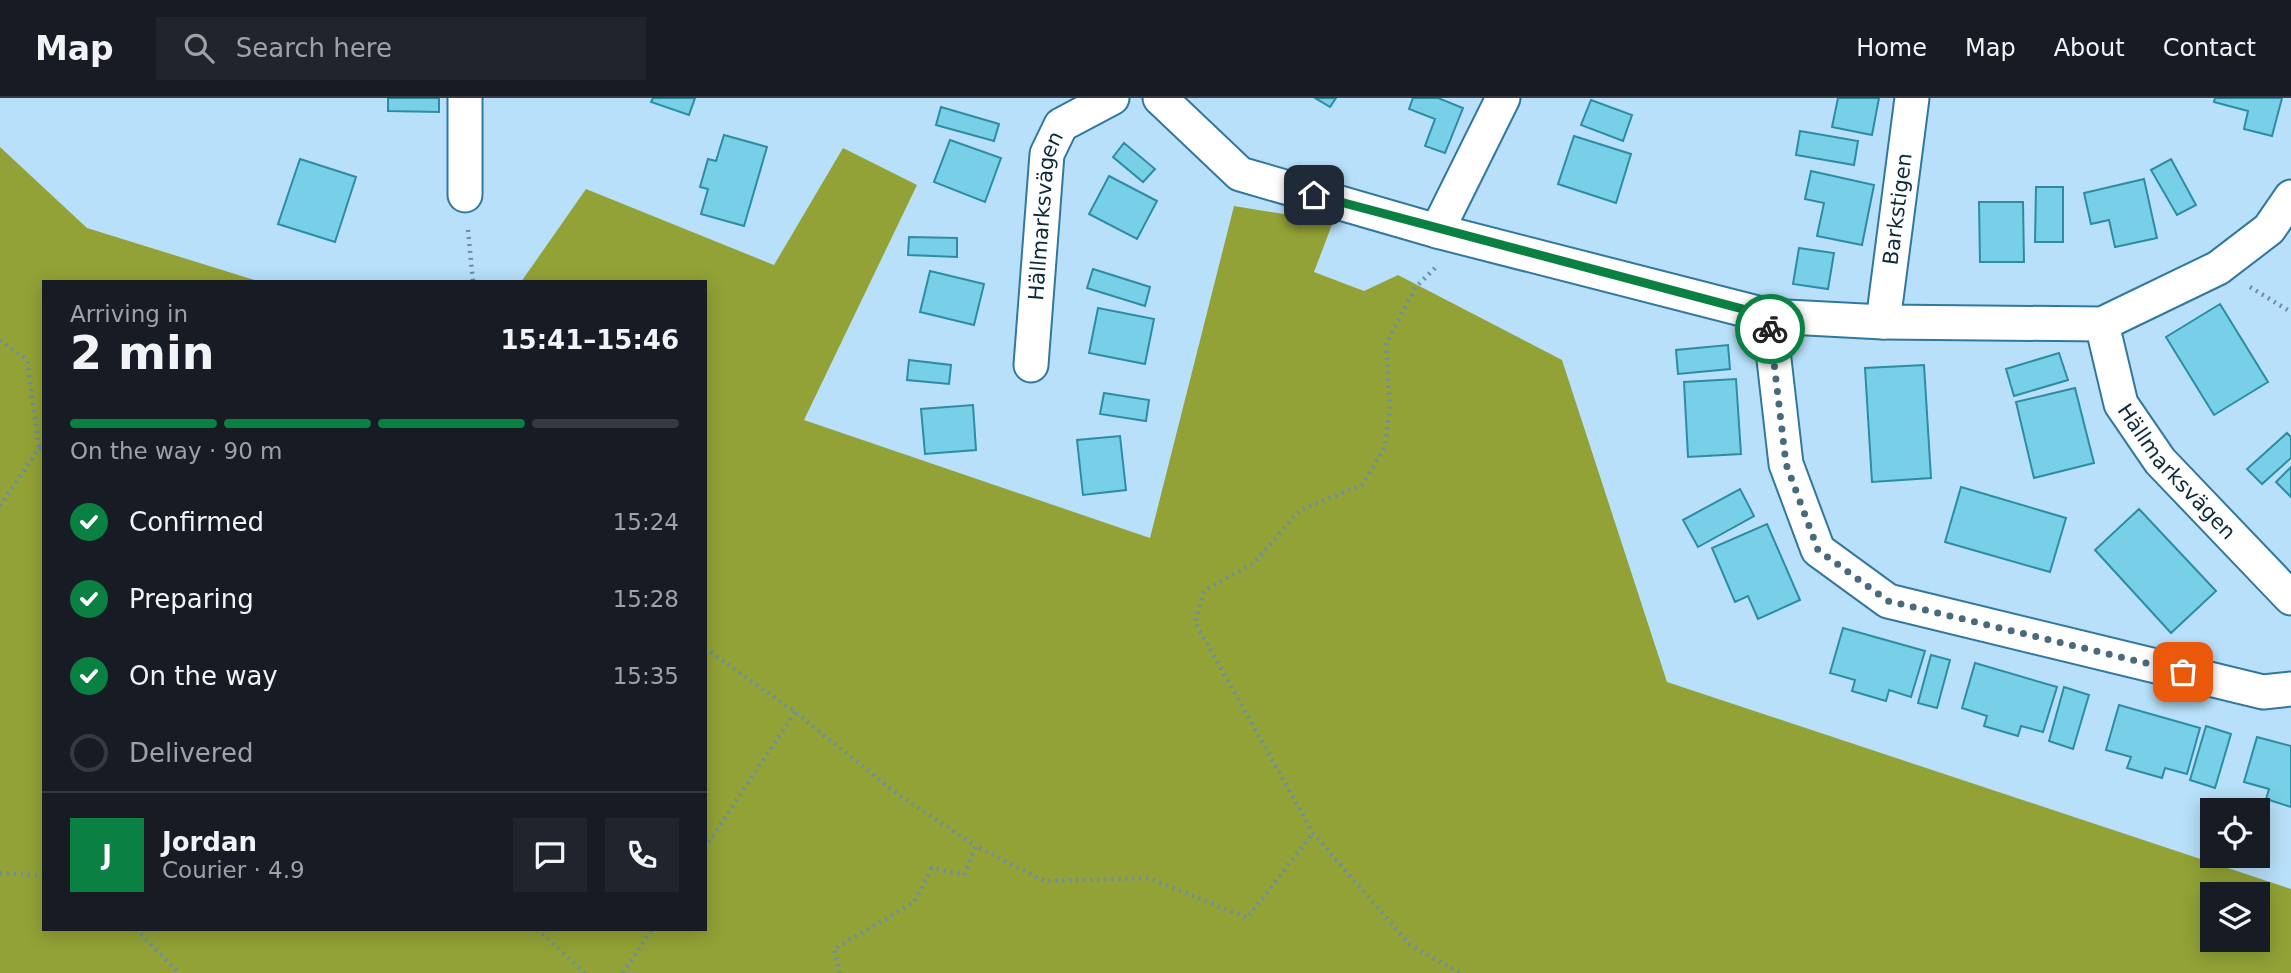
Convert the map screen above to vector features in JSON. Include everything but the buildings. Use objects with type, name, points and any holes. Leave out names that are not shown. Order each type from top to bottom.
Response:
[{"type":"street","points":[[465,98],[465,195]]},
{"type":"street","name":"Hällmarksvägen","points":[[1031,365],[1047,154],[1061,125],[1112,98]]},
{"type":"street","points":[[1160,98],[1240,174],[1452,234],[1769,316],[1883,322],[2102,324],[2218,268],[2269,229],[2291,197]]},
{"type":"street","points":[[1452,234],[1503,98]]},
{"type":"street","name":"Barkstigen","points":[[1883,322],[1912,98]]},
{"type":"street","points":[[1769,316],[1786,464],[1818,550],[1888,601],[2263,692],[2291,690]]},
{"type":"street","name":"Hällmarksvägen","points":[[2102,324],[2121,404],[2160,461],[2291,598]]},
{"type":"path","points":[[465,195],[473,280]]},
{"type":"path","points":[[1452,234],[1415,288],[1386,344],[1390,407],[1385,447],[1362,485],[1300,510],[1254,563],[1204,591],[1195,622],[1313,834],[1410,945],[1460,973]]},
{"type":"path","points":[[2218,268],[2291,312]]},
{"type":"path","points":[[0,340],[27,360],[42,448],[0,506]]},
{"type":"path","points":[[707,650],[795,712],[900,796],[976,846],[1044,881],[1149,878],[1247,918],[1313,834]]},
{"type":"path","points":[[707,845],[795,712]]},
{"type":"path","points":[[840,973],[834,949],[914,902],[932,868],[964,875],[976,846]]},
{"type":"path","points":[[0,873],[42,876]]},
{"type":"path","points":[[137,931],[178,973]]},
{"type":"path","points":[[539,931],[585,973]]},
{"type":"path","points":[[623,973],[651,931]]},
{"type":"green space","points":[[0,147],[87,228],[255,280],[42,280],[42,931],[707,931],[707,280],[522,280],[586,189],[774,265],[843,148],[917,185],[804,420],[1150,538],[1234,206],[1333,222],[1314,272],[1364,291],[1398,275],[1562,360],[1667,682],[2200,859],[2200,868],[2228,868],[2270,882],[2200,882],[2200,952],[2270,952],[2270,882],[2291,889],[2291,973],[0,973]]},
{"type":"way so far","points":[[1770,329],[1786,464],[1818,550],[1888,601],[2183,672]]},
{"type":"route","points":[[1314,195],[1437,231],[1769,316],[1770,329]]}]
